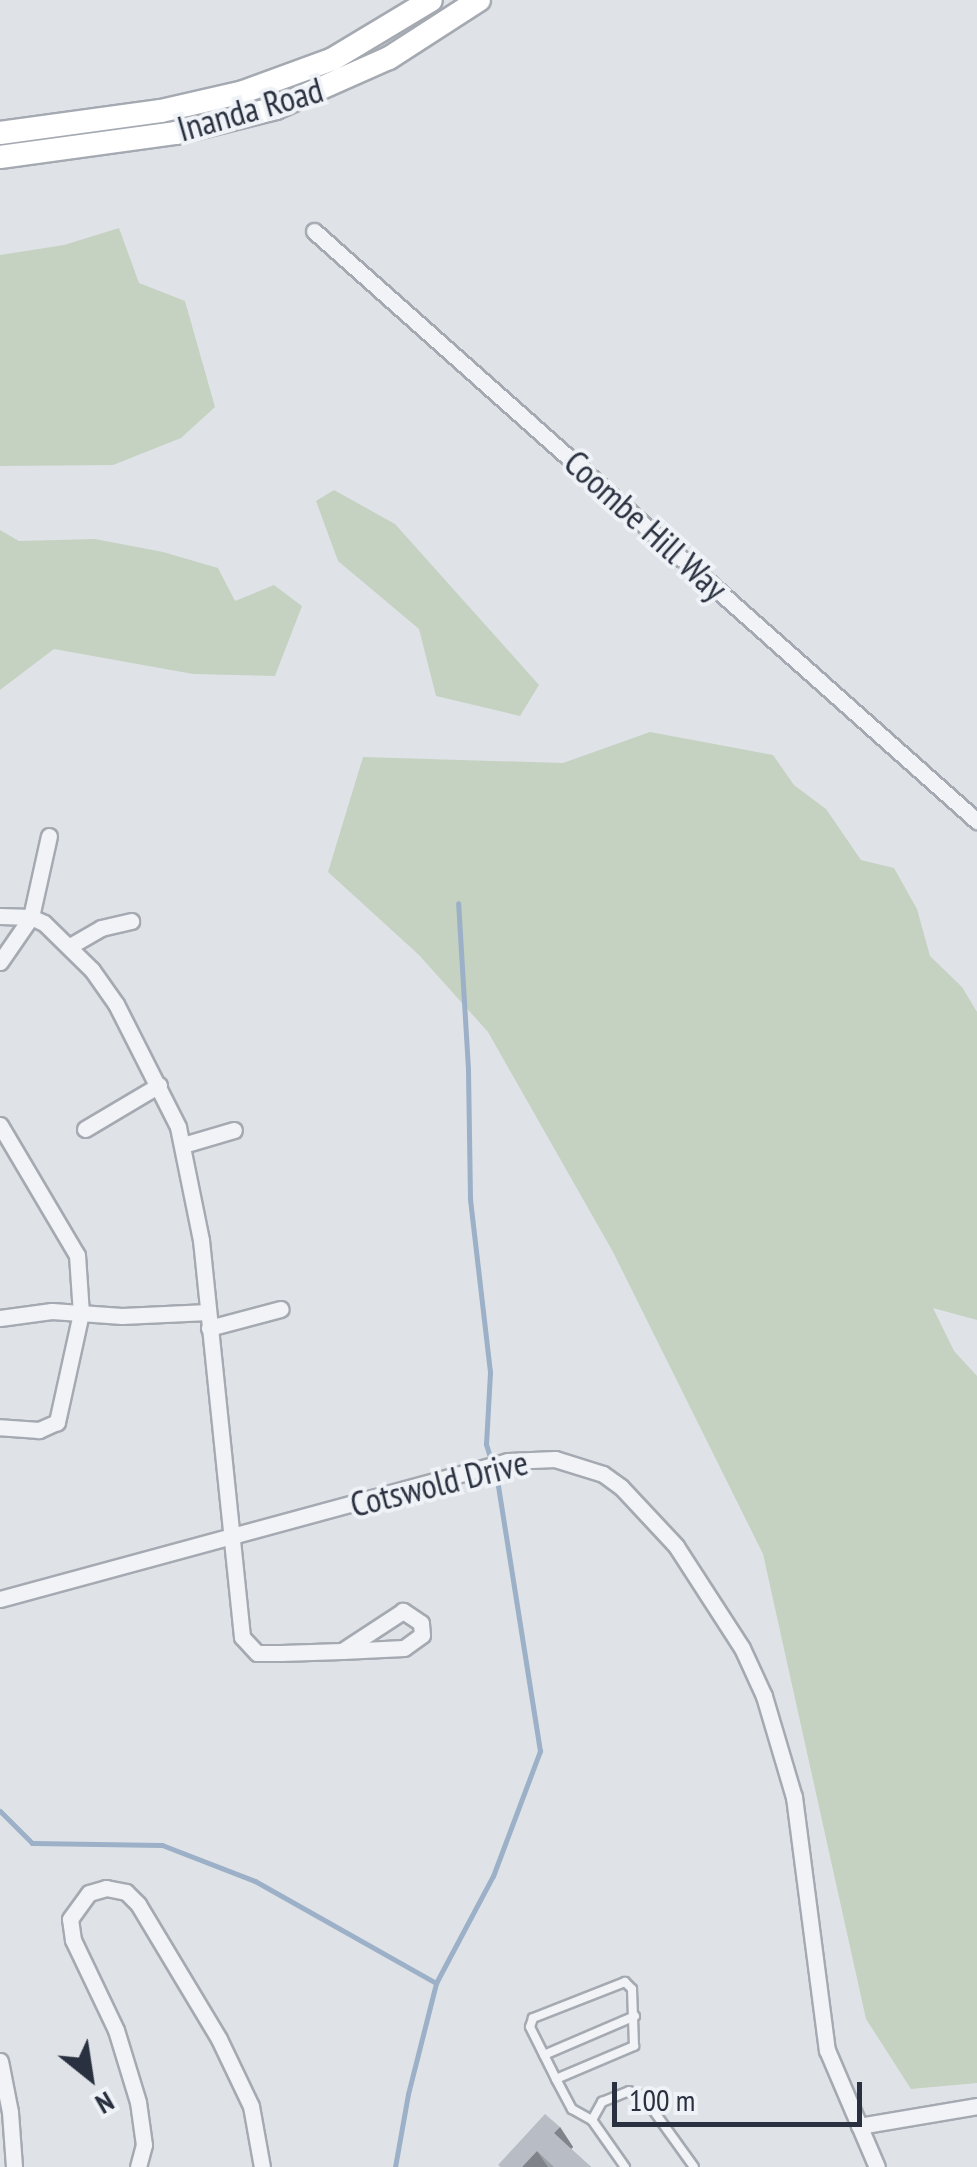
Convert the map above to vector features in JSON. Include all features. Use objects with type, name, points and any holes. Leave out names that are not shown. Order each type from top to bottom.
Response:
[{"type":"main road","name":"Inanda Road","points":[[0,133],[161,111],[243,92],[333,59],[431,0]]},
{"type":"main road","name":"Inanda Road","points":[[0,158],[162,135],[276,108],[389,58],[479,0]]},
{"type":"street","name":"Coombe Hill Way","points":[[314,231],[977,821]]},
{"type":"street","points":[[0,962],[32,917],[50,836]]},
{"type":"street","points":[[0,916],[32,917],[70,946],[116,1004],[160,1085],[183,1145],[201,1240],[231,1538],[246,1644],[257,1653],[342,1651],[404,1648],[422,1635],[421,1623],[403,1611],[342,1651]]},
{"type":"street","points":[[70,946],[101,928],[131,920]]},
{"type":"street","points":[[85,1129],[160,1085]]},
{"type":"street","points":[[0,1125],[76,1255],[82,1313],[56,1422],[40,1430],[0,1427]]},
{"type":"street","points":[[183,1145],[234,1130]]},
{"type":"street","points":[[0,1318],[52,1311],[208,1320],[281,1309]]},
{"type":"street","name":"Cotswold Drive","points":[[0,1600],[508,1461],[536,1457],[573,1462],[621,1486],[676,1546],[742,1648],[764,1696],[786,1763],[828,2050],[877,2167]]},
{"type":"street","points":[[138,2167],[144,2145],[138,2102],[116,2030],[73,1940],[70,1919],[89,1893],[106,1888],[126,1892],[138,1904],[218,2039],[251,2106],[262,2167]]},
{"type":"street","points":[[0,2061],[10,2112],[14,2167]]},
{"type":"street","points":[[859,2126],[977,2106]]},
{"type":"lane","points":[[556,2079],[634,2046],[632,1989],[625,1982],[533,2018],[530,2026],[556,2079],[572,2109],[592,2120],[624,2167]]},
{"type":"lane","points":[[544,2055],[635,2016]]},
{"type":"lane","points":[[592,2120],[602,2102],[629,2091],[643,2096],[694,2167]]},
{"type":"green space","points":[[119,228],[139,283],[185,301],[215,407],[181,438],[113,465],[0,466],[0,255],[64,245]]},
{"type":"green space","points":[[334,490],[395,524],[539,685],[520,716],[436,696],[419,629],[338,561],[316,501]]},
{"type":"green space","points":[[0,530],[19,541],[95,539],[163,552],[218,568],[235,601],[274,585],[302,606],[275,676],[193,674],[54,649],[0,690]]},
{"type":"green space","points":[[650,732],[773,755],[794,785],[826,809],[861,860],[894,868],[917,909],[930,956],[962,987],[977,1012],[977,1320],[933,1308],[954,1351],[977,1376],[977,2083],[911,2089],[866,2019],[763,1554],[613,1252],[488,1032],[419,955],[328,872],[363,757],[563,763]]},
{"type":"building","points":[[545,2114],[560,2127],[554,2133],[591,2167],[554,2167],[537,2151],[522,2167],[498,2165]]},
{"type":"waterway","points":[[395,2167],[408,2094],[436,1983],[493,1876],[540,1751],[497,1480],[486,1444],[490,1372],[470,1198],[468,1069],[458,903]]},
{"type":"waterway","points":[[0,1811],[32,1843],[162,1845],[255,1881],[436,1983]]}]
